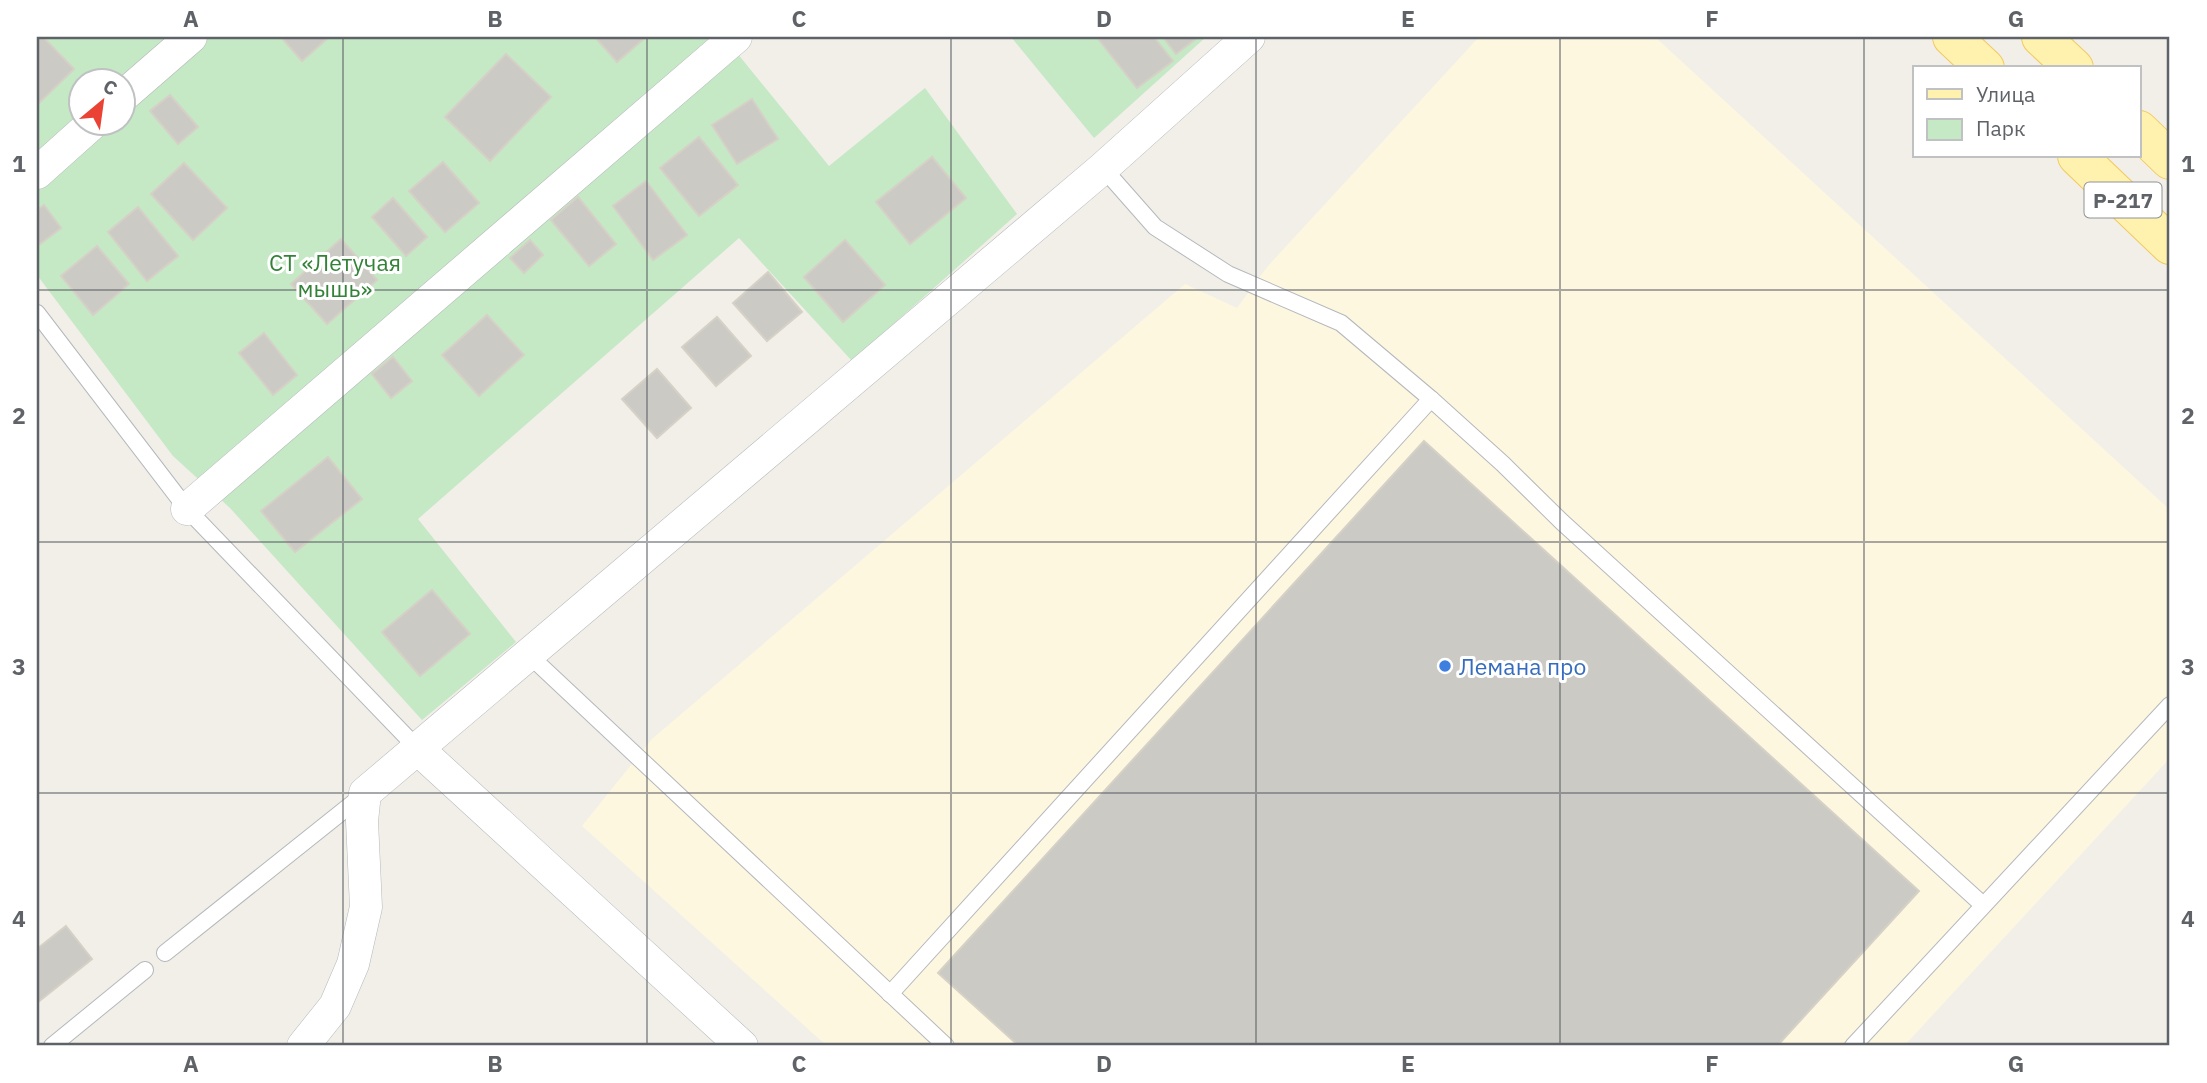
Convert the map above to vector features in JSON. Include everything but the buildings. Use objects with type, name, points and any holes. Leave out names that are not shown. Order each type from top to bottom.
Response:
[{"type":"main road","points":[[1952,37],[1983,66]]},
{"type":"main road","points":[[2041,37],[2072,66]]},
{"type":"main road","name":"Р-217","points":[[2140,131],[2170,160]]},
{"type":"main road","name":"Р-217","points":[[2079,158],[2170,245]]},
{"type":"street","points":[[136,85],[191,37]]},
{"type":"street","points":[[187,509],[736,37]]},
{"type":"street","points":[[303,1046],[334,1006],[353,964],[366,907],[362,821],[365,793],[1103,168],[1249,37]]},
{"type":"street","points":[[37,173],[78,136]]},
{"type":"street","points":[[419,750],[742,1046]]},
{"type":"lane","points":[[1103,168],[1155,227],[1228,274],[1341,323],[1431,399],[1983,905]]},
{"type":"lane","points":[[37,313],[187,509],[419,750]]},
{"type":"lane","points":[[890,994],[1431,399]]},
{"type":"lane","points":[[529,655],[946,1046]]},
{"type":"lane","points":[[1853,1046],[2170,705]]},
{"type":"lane","points":[[165,953],[365,793]]},
{"type":"lane","points":[[52,1046],[145,970]]},
{"type":"shaded area","points":[[1479,37],[1655,37],[2170,510],[2170,758],[1904,1046],[827,1046],[582,826],[652,739],[1185,284],[1237,308],[1268,266]]},
{"type":"green space","name":"СТ «Летучая мышь»","points":[[37,37],[724,37],[829,166],[925,88],[1017,214],[852,361],[739,238],[418,519],[516,642],[422,720],[230,508],[173,456],[37,275]]},
{"type":"green space","points":[[1011,37],[1206,37],[1094,138]]},
{"type":"place","name":"Лемана про","points":[[1445,666]]}]
